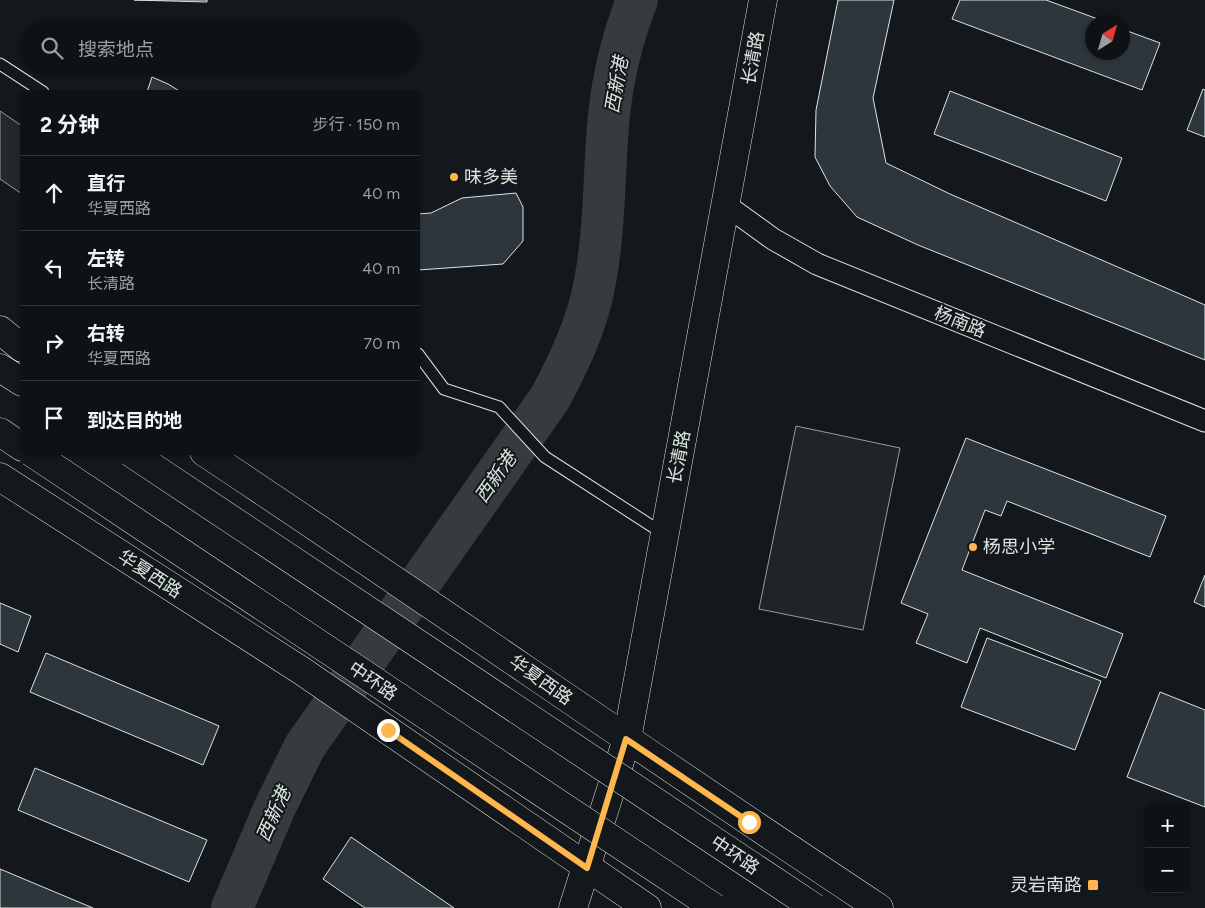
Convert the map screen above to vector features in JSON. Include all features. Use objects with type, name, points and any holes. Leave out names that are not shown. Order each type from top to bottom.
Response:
[{"type":"main road","name":"长清路","points":[[573,908],[626,739],[763,0]]},
{"type":"main road","points":[[0,323],[20,336]]},
{"type":"main road","points":[[0,330],[20,346]]},
{"type":"main road","points":[[0,368],[20,381]]},
{"type":"main road","points":[[0,432],[20,446]]},
{"type":"main road","name":"中环路","points":[[35,455],[715,908]]},
{"type":"main road","name":"中环路","points":[[135,455],[815,908]]},
{"type":"main road","points":[[155,455],[230,518]]},
{"type":"main road","name":"华夏西路","points":[[208,455],[375,566],[626,739],[879,908]]},
{"type":"main road","name":"华夏西路","points":[[0,477],[302,671],[647,908]]},
{"type":"street","name":"杨南路","points":[[726,205],[773,239],[817,264],[1205,421]]},
{"type":"lane","points":[[0,64],[40,90]]},
{"type":"lane","points":[[420,357],[444,389],[499,407],[545,457],[664,534]]},
{"type":"shaded area","points":[[0,111],[20,125],[20,193],[0,179]]},
{"type":"shaded area","points":[[796,426],[900,448],[863,630],[759,609]]},
{"type":"building","points":[[134,0],[207,0],[207,2]]},
{"type":"building","points":[[838,0],[894,0],[873,98],[886,163],[950,194],[1205,305],[1205,360],[918,245],[857,217],[830,186],[815,157],[816,110]]},
{"type":"building","points":[[960,0],[1046,0],[1087,15],[1085,15],[1085,60],[1130,60],[1130,32],[1160,43],[1142,90],[952,19]]},
{"type":"building","points":[[152,77],[178,90],[148,90]]},
{"type":"building","points":[[1203,89],[1205,90],[1205,137],[1187,130]]},
{"type":"building","points":[[950,91],[1122,158],[1106,201],[934,134]]},
{"type":"building","points":[[516,193],[523,207],[523,241],[503,264],[420,270],[420,214],[431,213],[462,198]]},
{"type":"building","points":[[966,438],[1166,516],[1150,557],[1007,501],[1001,516],[985,510],[962,570],[1123,634],[1106,678],[980,628],[967,663],[916,643],[928,614],[901,603]]},
{"type":"building","points":[[1205,575],[1205,607],[1194,602]]},
{"type":"building","points":[[0,603],[31,616],[18,652],[0,644]]},
{"type":"building","points":[[987,638],[1101,681],[1075,750],[961,707]]},
{"type":"building","points":[[46,653],[219,726],[203,765],[30,692]]},
{"type":"building","points":[[1160,692],[1205,710],[1205,807],[1127,777]]},
{"type":"building","points":[[35,768],[207,840],[189,882],[18,810]]},
{"type":"building","points":[[351,837],[454,908],[365,908],[323,879]]},
{"type":"building","points":[[0,869],[93,908],[0,908]]},
{"type":"waterway","name":"西新港","points":[[232,908],[275,807],[305,746],[550,398],[574,350],[591,300],[596,277],[602,231],[607,138],[613,86],[619,56],[637,0]]},
{"type":"place","name":"味多美","points":[[454,177]]},
{"type":"place","name":"杨思小学","points":[[973,547]]},
{"type":"place","name":"灵岩南路","points":[[1093,885]]},
{"type":"route","points":[[388,730],[587,868],[626,739],[749,822]]}]
